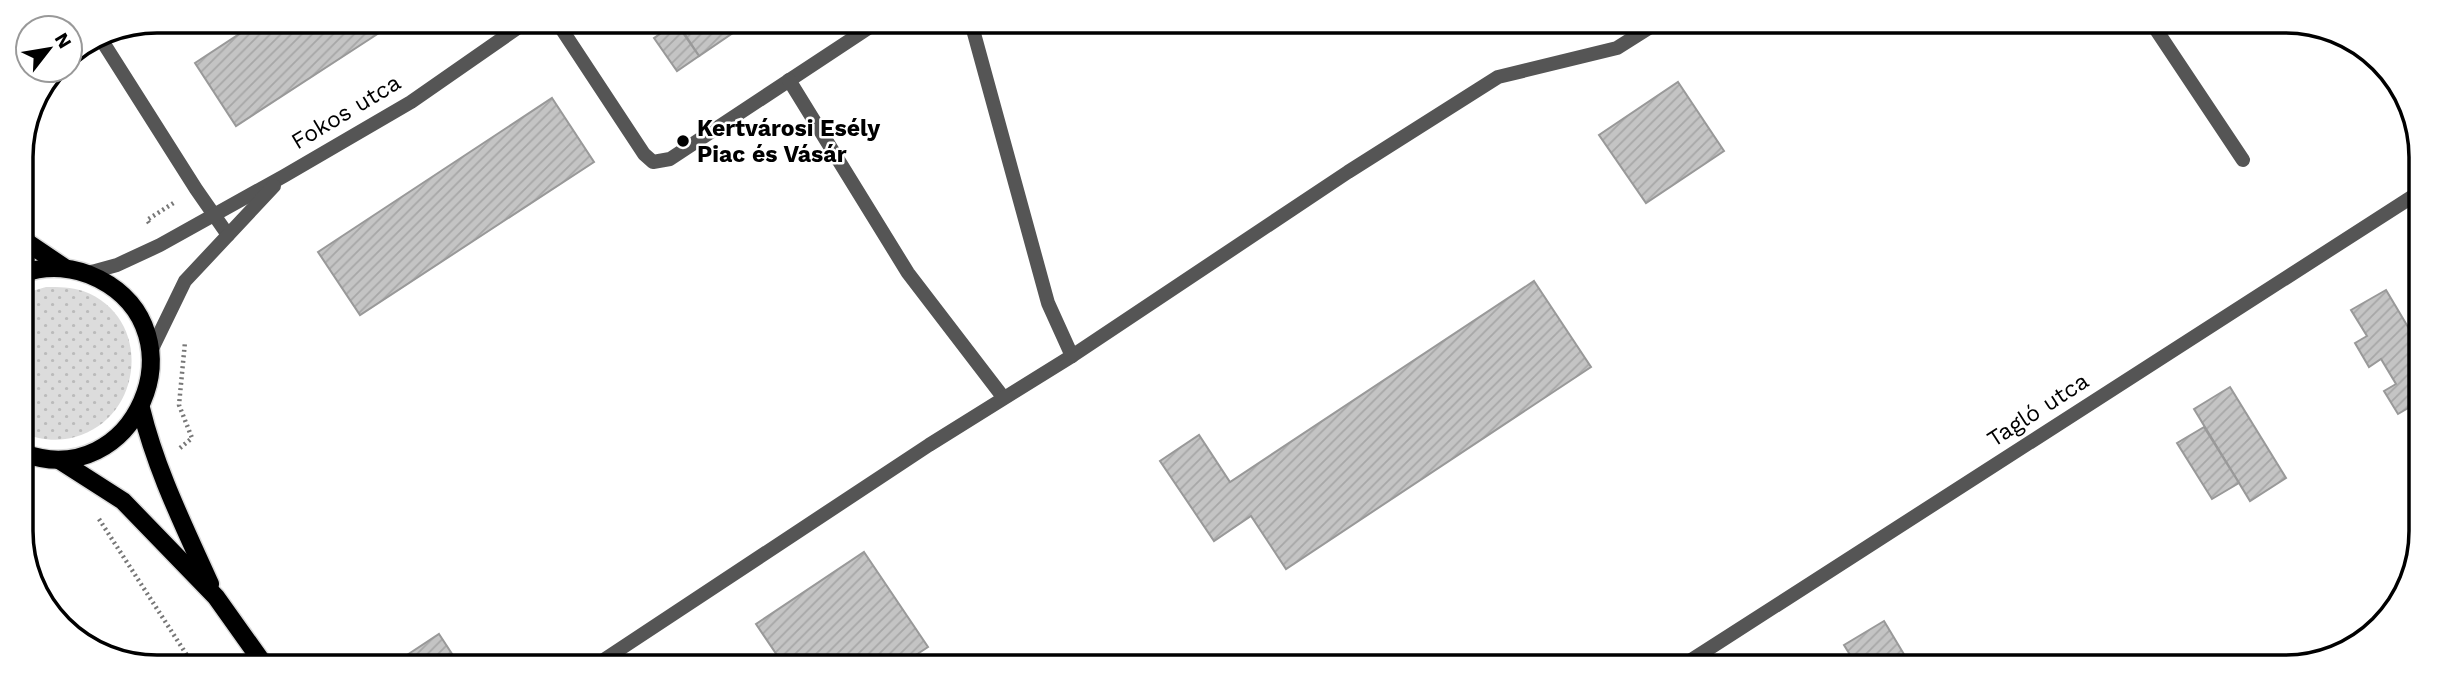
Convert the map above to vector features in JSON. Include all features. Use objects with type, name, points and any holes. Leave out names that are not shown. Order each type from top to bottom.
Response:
[{"type":"main road","points":[[34,247],[65,268]]},
{"type":"main road","points":[[33,457],[60,460],[79,457],[107,445],[130,425],[141,408],[151,371],[151,351],[144,326],[130,303],[111,285],[88,273],[65,268],[34,271]]},
{"type":"main road","points":[[141,408],[162,475],[216,597]]},
{"type":"main road","points":[[60,460],[123,501],[216,597],[257,655]]},
{"type":"street","name":"Fokos utca","points":[[88,273],[117,265],[160,245],[284,176],[411,102],[510,33]]},
{"type":"street","points":[[564,33],[644,154],[653,162],[670,159],[861,33]]},
{"type":"street","points":[[974,33],[1048,303],[1072,356]]},
{"type":"street","points":[[611,655],[1003,397],[1072,356],[1348,172],[1498,77],[1617,48],[1641,33]]},
{"type":"street","points":[[2158,33],[2243,160]]},
{"type":"street","points":[[105,45],[228,235]]},
{"type":"street","points":[[789,80],[908,273],[1003,397]]},
{"type":"street","points":[[151,351],[185,281],[284,176]]},
{"type":"street","name":"Tagló utca","points":[[1700,654],[2409,199]]},
{"type":"path","points":[[97,516],[187,655]]},
{"type":"shaded area","points":[[46,287],[83,291],[106,304],[121,322],[130,343],[132,366],[127,389],[116,410],[98,426],[75,437],[55,440],[33,436],[34,291]]},
{"type":"building","points":[[241,33],[379,33],[236,126],[195,63]]},
{"type":"building","points":[[661,33],[683,33],[699,56],[677,71],[654,38]]},
{"type":"building","points":[[684,33],[733,33],[699,56]]},
{"type":"building","points":[[1678,82],[1724,151],[1646,203],[1599,135]]},
{"type":"building","points":[[552,98],[594,162],[360,315],[318,252]]},
{"type":"building","points":[[1534,281],[1591,367],[1286,569],[1251,516],[1214,541],[1160,461],[1199,435],[1230,482]]},
{"type":"building","points":[[2386,290],[2409,329],[2409,408],[2398,414],[2384,391],[2396,384],[2381,359],[2369,367],[2355,343],[2367,336],[2351,310]]},
{"type":"building","points":[[2230,387],[2286,478],[2250,501],[2194,409]]},
{"type":"building","points":[[2204,427],[2239,483],[2212,499],[2177,443]]},
{"type":"building","points":[[864,552],[928,647],[916,655],[777,655],[756,624]]},
{"type":"building","points":[[1884,621],[1904,654],[1850,654],[1844,645]]},
{"type":"building","points":[[439,634],[453,655],[407,655]]},
{"type":"place","name":"Kertvárosi Esély Piac és Vásár","points":[[683,141]]}]
